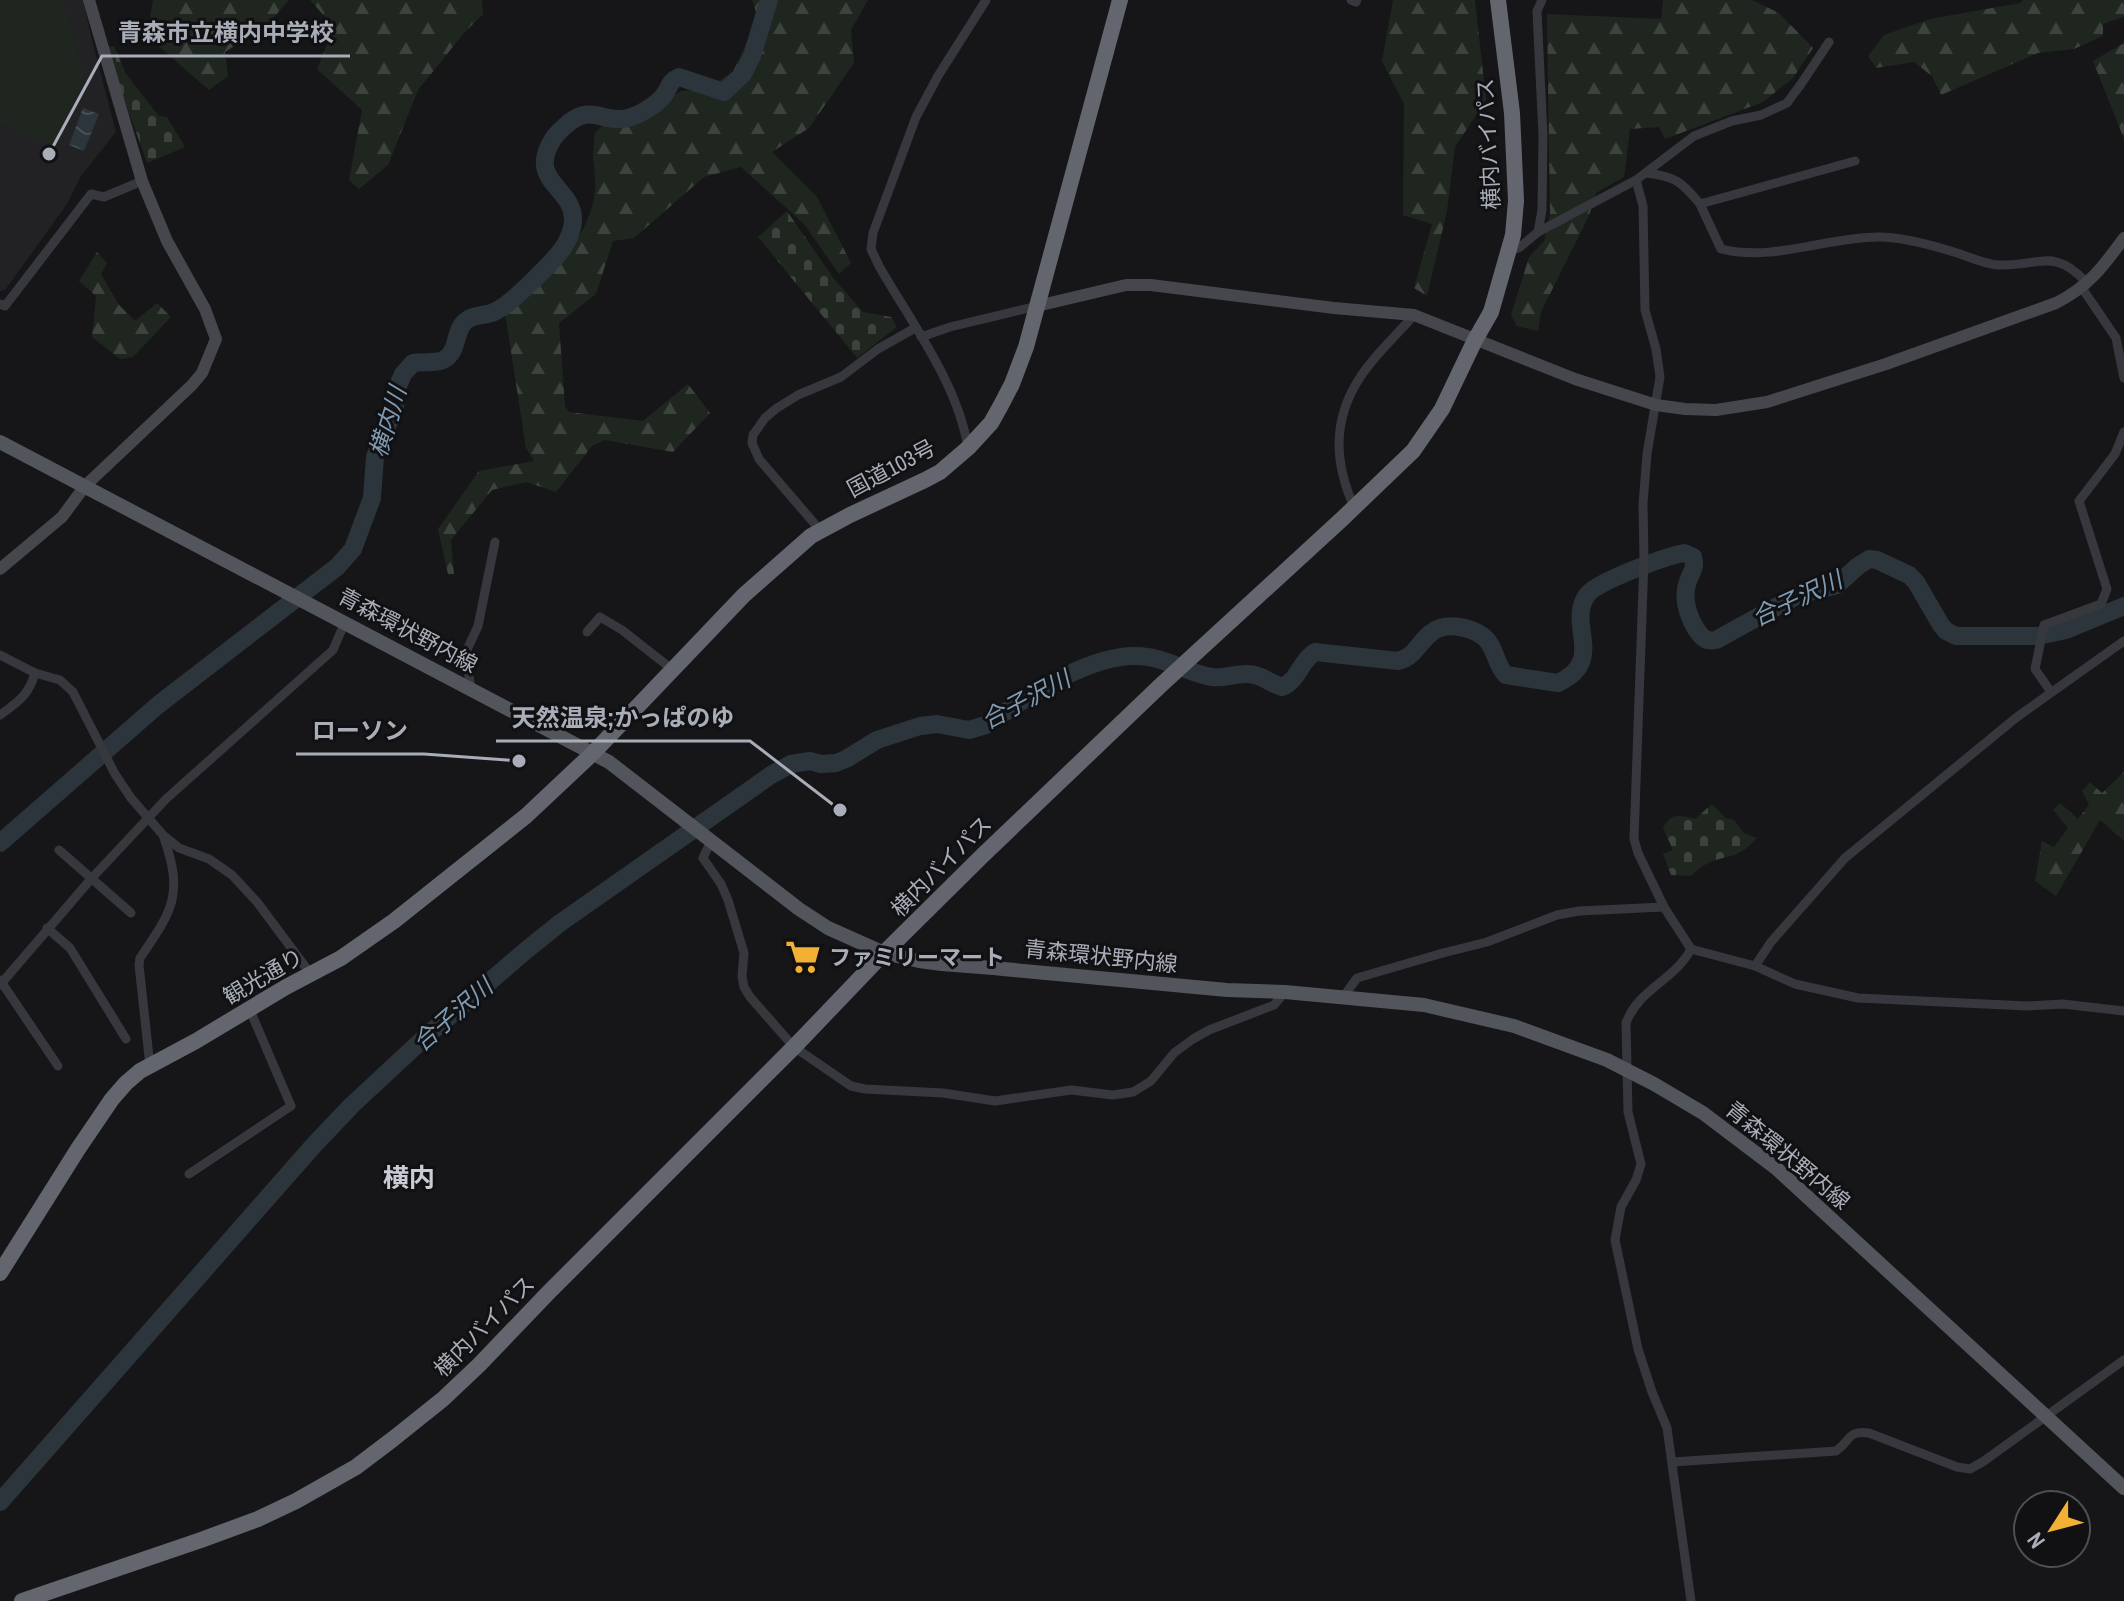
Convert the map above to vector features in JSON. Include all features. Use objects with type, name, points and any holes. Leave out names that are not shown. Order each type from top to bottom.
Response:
[{"type":"highway","name":"国道103号","points":[[593,753],[744,595],[820,530],[940,472],[991,423],[1012,384],[1026,347],[1120,0]]},
{"type":"highway","name":"横内バイパス","points":[[22,1601],[258,1519],[356,1467],[443,1399],[1030,809],[1413,451],[1442,409],[1491,312],[1513,235],[1515,162],[1512,113],[1498,0]]},
{"type":"highway","name":"観光通り","points":[[0,1273],[78,1149],[126,1083],[249,1008],[341,958],[394,921],[526,816],[593,753]]},
{"type":"main road","name":"青森環状野内線","points":[[0,442],[609,762],[799,909],[828,928],[884,953],[942,964],[1424,1005],[1514,1026],[1607,1060],[1703,1113],[1777,1169],[2124,1488]]},
{"type":"street","points":[[0,569],[62,517],[85,486],[202,373],[216,339],[205,309],[167,241],[142,181],[89,0]]},
{"type":"street","points":[[968,448],[965,426],[952,391],[871,249],[873,233],[916,117],[986,0]]},
{"type":"street","points":[[1538,232],[1542,210],[1543,136],[1537,11],[1542,0]]},
{"type":"street","points":[[1507,252],[1636,180],[1694,136],[1732,121],[1761,115],[1787,103],[1829,42]]},
{"type":"street","points":[[1700,204],[1855,161]]},
{"type":"street","points":[[1646,173],[1662,175],[1686,186],[1700,204],[1721,249],[1734,252],[1793,250],[1880,237],[1951,251],[1998,265],[2038,261],[2062,263],[2073,268],[2116,338],[2124,378]]},
{"type":"street","points":[[1636,180],[1643,206],[1645,310],[1660,377],[1644,492],[1634,839],[1664,907],[1691,949],[1755,966],[1795,984],[1858,998],[2027,1006],[2063,1004],[2124,1011]]},
{"type":"street","points":[[0,304],[5,306],[91,194],[104,197],[142,181]]},
{"type":"street","points":[[820,530],[759,459],[752,443],[753,435],[765,418],[777,408],[798,395],[841,377],[878,349],[918,333],[1126,285],[1151,285],[1414,315],[1575,379],[1656,405],[1716,410],[1767,402],[2056,303],[2085,286],[2124,238]]},
{"type":"street","points":[[1354,507],[1344,483],[1338,448],[1341,421],[1351,392],[1362,374],[1414,315]]},
{"type":"street","points":[[2051,692],[2035,669],[2042,628],[2101,604],[2107,589],[2079,501],[2115,454],[2124,432]]},
{"type":"street","points":[[471,688],[465,654],[478,626],[495,542]]},
{"type":"street","points":[[587,632],[600,617],[622,630],[673,670]]},
{"type":"street","points":[[58,1066],[1,982],[91,879],[190,775],[333,650],[345,622]]},
{"type":"street","points":[[1755,966],[1778,934],[1845,858],[2051,692],[2124,641]]},
{"type":"street","points":[[0,655],[35,673],[60,680],[73,692],[115,774],[131,798],[163,835],[179,848],[209,859],[232,875],[257,902],[310,973]]},
{"type":"street","points":[[0,715],[25,695],[35,673]]},
{"type":"street","points":[[150,1066],[139,965],[140,958],[173,901],[172,867],[163,835]]},
{"type":"street","points":[[709,839],[703,858],[728,900],[744,953],[744,987],[794,1047],[851,1086],[943,1093],[995,1101],[1071,1090],[1113,1095],[1133,1092],[1151,1081],[1174,1053],[1193,1039],[1274,1005],[1285,992]]},
{"type":"street","points":[[59,850],[131,913]]},
{"type":"street","points":[[1344,996],[1357,978],[1487,942],[1557,915],[1664,907]]},
{"type":"street","points":[[47,928],[70,948],[126,1039]]},
{"type":"street","points":[[1691,949],[1676,969],[1642,996],[1626,1023],[1628,1112],[1641,1164],[1621,1207],[1615,1240],[1638,1349],[1667,1428],[1691,1601]]},
{"type":"street","points":[[189,1174],[291,1106],[249,1008]]},
{"type":"street","points":[[1673,1462],[1836,1451],[1850,1435],[1858,1431],[1970,1469],[2124,1360]]},
{"type":"shaded area","points":[[0,0],[83,0],[116,132],[81,176],[67,204],[5,290],[0,291]]},
{"type":"green space","points":[[0,0],[63,0],[84,77],[56,147],[0,124]]},
{"type":"green space","points":[[153,0],[289,0],[267,25],[225,52],[228,76],[209,90],[147,36]]},
{"type":"green space","points":[[310,0],[482,0],[483,14],[418,90],[388,165],[359,189],[349,180],[362,110],[317,69],[334,27]]},
{"type":"green space","points":[[752,0],[868,0],[851,30],[854,63],[809,128],[772,152],[817,197],[851,263],[839,274],[804,224],[741,167],[704,177],[634,238],[613,241],[596,294],[559,323],[565,406],[569,412],[643,421],[688,384],[710,413],[673,452],[605,440],[592,446],[556,492],[526,482],[492,490],[451,540],[454,574],[448,574],[438,529],[479,471],[534,461],[526,448],[505,313],[549,276],[585,225],[595,190],[595,133],[604,124],[625,127],[681,91],[706,89],[733,72],[758,18]]},
{"type":"green space","points":[[1393,0],[1475,0],[1486,100],[1455,147],[1447,211],[1427,296],[1414,288],[1432,224],[1403,215],[1404,104],[1382,61]]},
{"type":"green space","points":[[1663,0],[1752,0],[1779,13],[1813,48],[1793,78],[1763,102],[1665,139],[1659,127],[1630,129],[1624,177],[1596,193],[1589,216],[1541,312],[1538,331],[1517,326],[1511,315],[1529,257],[1544,241],[1550,214],[1547,14],[1661,19]]},
{"type":"green space","points":[[2023,0],[2124,0],[2124,18],[2103,24],[2103,36],[2074,49],[2038,53],[1941,95],[1932,76],[1914,62],[1876,68],[1868,56],[1884,35],[1930,19]]},
{"type":"green space","points":[[2124,43],[2124,139],[2093,61]]},
{"type":"green space","points":[[114,46],[126,74],[159,116],[167,117],[185,147],[147,163],[106,48]]},
{"type":"green space","points":[[787,211],[834,279],[863,312],[891,317],[897,327],[857,358],[758,237]]},
{"type":"green space","points":[[97,252],[107,263],[101,274],[119,305],[135,321],[157,303],[171,317],[133,357],[120,359],[92,337],[96,296],[79,281]]},
{"type":"green space","points":[[2124,772],[2124,841],[2100,820],[2056,896],[2035,881],[2042,841],[2054,847],[2068,828],[2053,810],[2060,803],[2078,819],[2089,805],[2082,791],[2090,782],[2102,793]]},
{"type":"green space","points":[[1712,804],[1726,818],[1734,820],[1744,833],[1757,838],[1740,852],[1706,864],[1691,876],[1671,875],[1663,854],[1673,850],[1663,828],[1676,816],[1695,819]]},
{"type":"water","points":[[83,108],[99,114],[84,151],[69,145]]},
{"type":"waterway","name":"横内川","points":[[0,843],[158,705],[337,567],[353,549],[372,498],[375,457],[395,406],[403,374],[413,363],[439,361],[448,356],[463,324],[470,318],[493,313],[503,307],[550,263],[567,242],[573,224],[571,209],[548,175],[545,165],[546,153],[557,134],[582,115],[619,119],[637,115],[657,102],[671,82],[679,77],[724,92],[743,74],[752,56],[769,0]]},
{"type":"waterway","name":"合子沢川","points":[[0,1502],[351,1106],[423,1039],[560,923],[791,764],[810,761],[836,763],[877,740],[920,726],[937,724],[969,730],[986,725],[1063,677],[1085,667],[1128,656],[1148,657],[1212,677],[1253,674],[1282,687],[1292,680],[1315,652],[1398,661],[1408,656],[1437,629],[1450,626],[1472,630],[1484,637],[1506,675],[1558,683],[1580,664],[1583,653],[1580,618],[1587,595],[1617,577],[1684,553],[1693,557],[1694,564],[1686,587],[1688,612],[1698,632],[1704,639],[1710,640],[1716,640],[1798,595],[1837,585],[1869,559],[1909,575],[1941,625],[1956,636],[2038,636],[2066,630],[2124,606]]},
{"type":"place","name":"青森市立横内中学校","points":[[49,154]]},
{"type":"place","name":"ローソン","points":[[519,761]]},
{"type":"place","name":"天然温泉;かっぱのゆ","points":[[840,810]]},
{"type":"place","name":"ファミリーマート","points":[[803,957]]},
{"type":"district","name":"横内","points":[[409,1178]]}]
